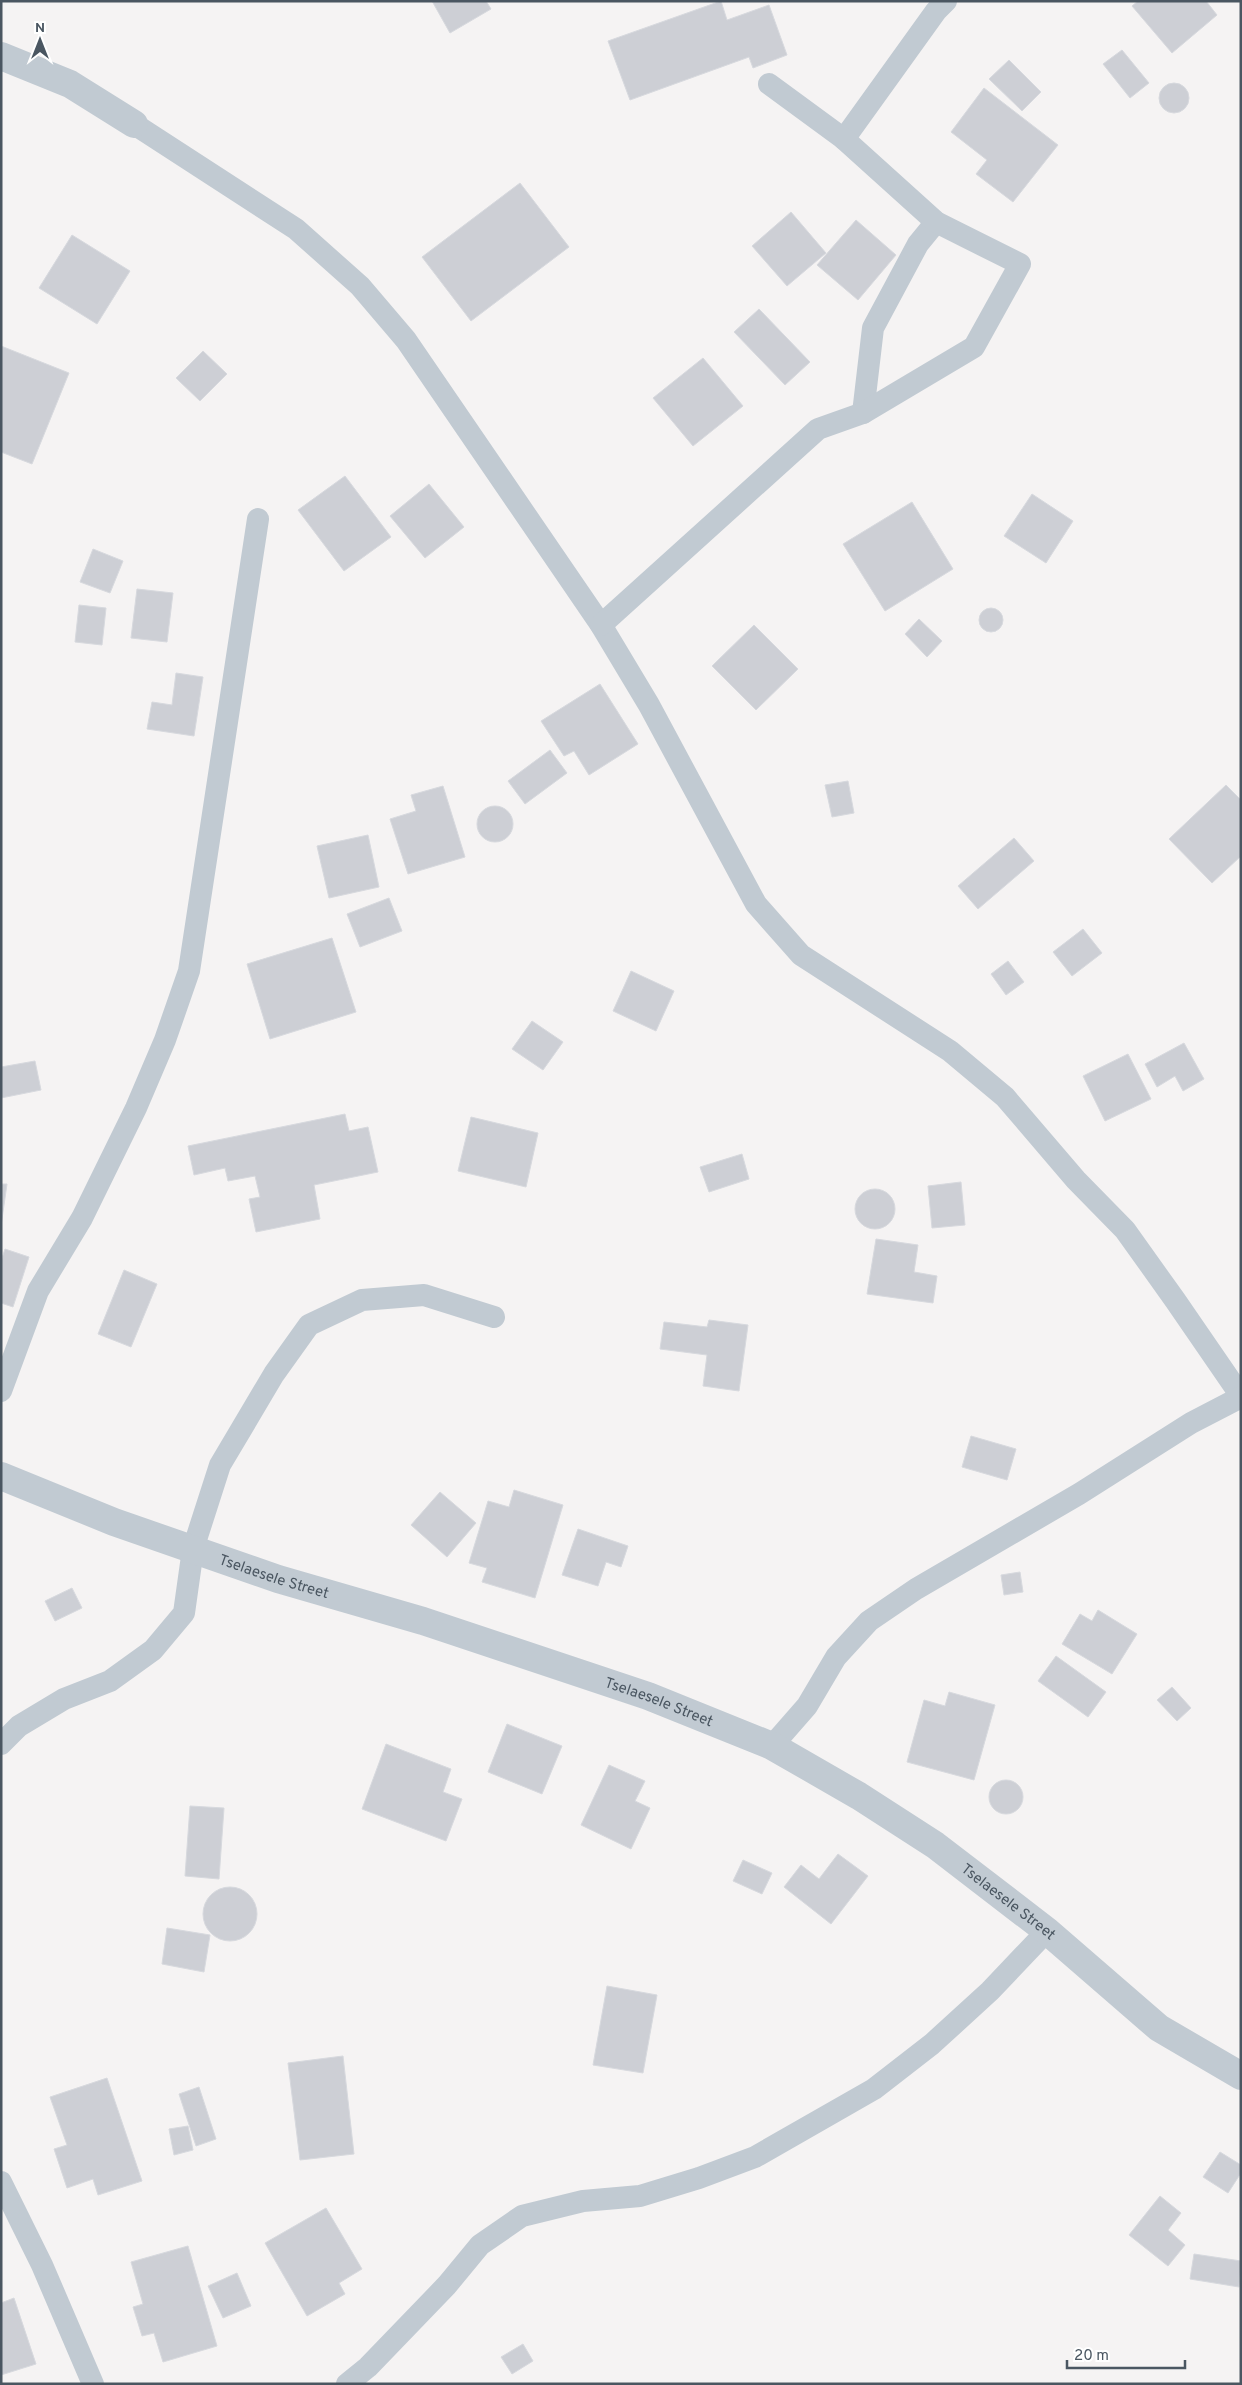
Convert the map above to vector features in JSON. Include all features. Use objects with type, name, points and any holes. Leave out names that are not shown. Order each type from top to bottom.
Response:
[{"type":"street","points":[[1,56],[70,84],[134,124]]},
{"type":"street","name":"Tselaesele Street","points":[[1,1476],[114,1522],[278,1579],[423,1621],[648,1696],[772,1746],[859,1796],[935,1845],[1047,1931],[1159,2028],[1241,2076]]},
{"type":"lane","points":[[844,139],[936,11],[946,1]]},
{"type":"lane","points":[[601,625],[818,429],[863,413],[974,347],[1020,264],[936,222],[844,139],[769,84]]},
{"type":"lane","points":[[134,124],[296,229],[360,286],[406,340],[601,625],[649,705],[756,904],[801,955],[950,1051],[1005,1097],[1076,1180],[1125,1230],[1241,1397],[1191,1423],[1079,1494],[916,1589],[869,1621],[836,1657],[807,1706],[772,1746]]},
{"type":"lane","points":[[863,413],[873,328],[918,244],[936,222]]},
{"type":"lane","points":[[1,1391],[38,1291],[82,1218],[136,1108],[165,1040],[189,971],[258,520]]},
{"type":"lane","points":[[1,1744],[19,1726],[64,1699],[110,1682],[153,1650],[184,1613],[193,1549],[220,1465],[274,1374],[309,1325],[362,1300],[424,1295],[494,1317]]},
{"type":"lane","points":[[347,2384],[368,2367],[447,2285],[480,2245],[522,2216],[584,2201],[640,2196],[699,2178],[763,2152],[874,2089],[932,2044],[990,1991],[1047,1931]]},
{"type":"lane","points":[[1,2182],[42,2265],[93,2384]]},
{"type":"building","points":[[432,1],[486,1],[491,9],[450,33]]},
{"type":"building","points":[[721,1],[727,20],[769,5],[787,55],[753,68],[749,57],[630,100],[608,41]]},
{"type":"building","points":[[1138,1],[1206,1],[1217,15],[1172,53],[1132,6]]},
{"type":"building","points":[[1122,50],[1149,83],[1130,98],[1103,64]]},
{"type":"building","points":[[1009,60],[1041,92],[1022,111],[989,79]]},
{"type":"building","points":[[1174,83],[1180,84],[1188,92],[1188,104],[1180,112],[1174,113],[1168,112],[1160,104],[1159,98],[1160,92],[1168,84]]},
{"type":"building","points":[[984,88],[1058,145],[1013,202],[976,174],[987,160],[951,132]]},
{"type":"building","points":[[520,183],[569,247],[471,321],[422,257]]},
{"type":"building","points":[[791,212],[826,253],[787,286],[752,246]]},
{"type":"building","points":[[856,220],[896,255],[858,300],[817,265]]},
{"type":"building","points":[[72,235],[130,271],[97,324],[39,288]]},
{"type":"building","points":[[759,309],[810,362],[785,385],[734,332]]},
{"type":"building","points":[[1,346],[69,373],[32,464],[1,452]]},
{"type":"building","points":[[203,351],[227,374],[200,401],[176,378]]},
{"type":"building","points":[[703,358],[743,406],[693,446],[653,398]]},
{"type":"building","points":[[345,476],[391,537],[344,571],[298,510]]},
{"type":"building","points":[[429,484],[464,527],[425,558],[390,516]]},
{"type":"building","points":[[1032,494],[1073,521],[1046,563],[1004,536]]},
{"type":"building","points":[[912,502],[953,569],[885,611],[843,544]]},
{"type":"building","points":[[93,549],[123,561],[110,593],[80,582]]},
{"type":"building","points":[[137,589],[173,593],[167,642],[131,638]]},
{"type":"building","points":[[79,605],[106,608],[102,645],[75,642]]},
{"type":"building","points":[[991,608],[1000,611],[1003,620],[1000,629],[991,632],[982,629],[979,620],[982,611]]},
{"type":"building","points":[[919,619],[942,641],[927,657],[905,634]]},
{"type":"building","points":[[754,625],[798,669],[756,710],[712,666]]},
{"type":"building","points":[[176,673],[203,677],[194,736],[147,729],[152,702],[172,705]]},
{"type":"building","points":[[600,684],[638,744],[589,775],[574,751],[564,756],[541,721]]},
{"type":"building","points":[[550,750],[567,773],[525,804],[508,781]]},
{"type":"building","points":[[848,781],[854,813],[832,817],[825,785]]},
{"type":"building","points":[[1226,785],[1241,800],[1241,856],[1212,883],[1169,839]]},
{"type":"building","points":[[443,786],[465,857],[408,874],[390,819],[416,811],[411,795]]},
{"type":"building","points":[[495,806],[502,807],[508,811],[512,817],[512,831],[508,837],[502,841],[495,842],[488,841],[482,837],[478,831],[477,824],[478,817],[482,811],[488,807]]},
{"type":"building","points":[[368,835],[379,887],[329,898],[317,846]]},
{"type":"building","points":[[1014,838],[1034,861],[978,909],[958,886]]},
{"type":"building","points":[[389,898],[402,931],[360,947],[347,914]]},
{"type":"building","points":[[1083,929],[1102,953],[1072,976],[1053,952]]},
{"type":"building","points":[[332,938],[356,1012],[270,1039],[247,964]]},
{"type":"building","points":[[1008,961],[1024,982],[1006,995],[991,974]]},
{"type":"building","points":[[631,971],[674,991],[656,1031],[613,1011]]},
{"type":"building","points":[[532,1021],[563,1042],[543,1070],[512,1049]]},
{"type":"building","points":[[1184,1043],[1204,1079],[1183,1091],[1175,1076],[1157,1087],[1145,1064]]},
{"type":"building","points":[[1128,1054],[1151,1099],[1105,1121],[1083,1076]]},
{"type":"building","points":[[35,1061],[41,1090],[1,1098],[1,1067]]},
{"type":"building","points":[[345,1114],[349,1131],[368,1127],[378,1172],[314,1185],[320,1219],[256,1232],[249,1199],[260,1197],[255,1176],[228,1181],[225,1168],[194,1175],[188,1146]]},
{"type":"building","points":[[471,1117],[538,1133],[526,1187],[458,1171]]},
{"type":"building","points":[[742,1154],[749,1179],[709,1192],[700,1167]]},
{"type":"building","points":[[961,1182],[965,1225],[932,1228],[928,1186]]},
{"type":"building","points":[[1,1184],[7,1184],[1,1226]]},
{"type":"building","points":[[879,1189],[886,1192],[892,1198],[895,1209],[894,1217],[886,1226],[879,1229],[871,1229],[864,1226],[856,1217],[855,1205],[858,1198],[867,1190]]},
{"type":"building","points":[[876,1239],[918,1245],[914,1272],[937,1276],[933,1303],[867,1294]]},
{"type":"building","points":[[5,1249],[29,1257],[13,1307],[1,1303],[1,1261]]},
{"type":"building","points":[[124,1270],[157,1284],[131,1347],[98,1334]]},
{"type":"building","points":[[709,1320],[748,1325],[739,1391],[703,1386],[707,1355],[660,1349],[664,1322],[707,1327]]},
{"type":"building","points":[[971,1436],[1016,1449],[1007,1480],[962,1467]]},
{"type":"building","points":[[514,1490],[563,1505],[535,1598],[482,1582],[487,1568],[469,1563],[488,1501],[509,1507]]},
{"type":"building","points":[[440,1492],[476,1523],[447,1557],[411,1525]]},
{"type":"building","points":[[578,1529],[628,1546],[621,1567],[606,1562],[598,1586],[562,1575]]},
{"type":"building","points":[[1020,1572],[1023,1592],[1004,1595],[1001,1575]]},
{"type":"building","points":[[72,1588],[82,1608],[55,1621],[45,1601]]},
{"type":"building","points":[[1098,1610],[1137,1634],[1112,1674],[1062,1644],[1080,1614],[1092,1621]]},
{"type":"building","points":[[1056,1656],[1106,1692],[1088,1717],[1038,1681]]},
{"type":"building","points":[[1172,1687],[1191,1708],[1177,1721],[1157,1700]]},
{"type":"building","points":[[949,1692],[995,1705],[974,1780],[907,1762],[924,1700],[945,1706]]},
{"type":"building","points":[[507,1724],[562,1746],[542,1794],[488,1772]]},
{"type":"building","points":[[386,1744],[451,1769],[443,1792],[462,1799],[446,1841],[362,1809]]},
{"type":"building","points":[[609,1765],[645,1781],[635,1801],[650,1808],[631,1849],[581,1825]]},
{"type":"building","points":[[1006,1780],[1013,1781],[1018,1785],[1022,1790],[1022,1804],[1018,1809],[1013,1813],[1006,1814],[999,1813],[994,1809],[990,1804],[989,1797],[990,1790],[994,1785],[999,1781]]},
{"type":"building","points":[[190,1806],[224,1808],[219,1879],[185,1876]]},
{"type":"building","points":[[838,1854],[868,1876],[831,1924],[784,1887],[801,1865],[819,1879]]},
{"type":"building","points":[[743,1860],[772,1873],[762,1894],[733,1881]]},
{"type":"building","points":[[230,1887],[240,1889],[249,1895],[255,1904],[257,1914],[255,1924],[249,1933],[240,1939],[230,1941],[220,1939],[211,1933],[205,1924],[203,1914],[205,1904],[211,1895],[220,1889]]},
{"type":"building","points":[[167,1928],[210,1935],[204,1972],[162,1964]]},
{"type":"building","points":[[607,1986],[657,1995],[643,2073],[593,2065]]},
{"type":"building","points":[[343,2056],[354,2154],[300,2160],[288,2063]]},
{"type":"building","points":[[107,2078],[142,2181],[98,2195],[93,2179],[67,2188],[54,2149],[67,2145],[50,2097]]},
{"type":"building","points":[[199,2087],[216,2139],[196,2146],[179,2094]]},
{"type":"building","points":[[188,2126],[193,2150],[174,2155],[169,2129]]},
{"type":"building","points":[[1220,2152],[1241,2165],[1241,2173],[1228,2193],[1203,2177]]},
{"type":"building","points":[[1160,2196],[1181,2213],[1168,2230],[1185,2245],[1168,2266],[1129,2235]]},
{"type":"building","points":[[326,2208],[362,2269],[339,2283],[345,2294],[307,2316],[265,2243]]},
{"type":"building","points":[[188,2246],[217,2346],[163,2362],[154,2333],[142,2336],[133,2307],[143,2304],[131,2262]]},
{"type":"building","points":[[1194,2254],[1241,2261],[1239,2287],[1190,2279]]},
{"type":"building","points":[[237,2273],[251,2306],[223,2318],[208,2286]]},
{"type":"building","points":[[14,2298],[36,2364],[1,2375],[1,2303]]},
{"type":"building","points":[[523,2344],[533,2361],[512,2374],[501,2357]]}]
